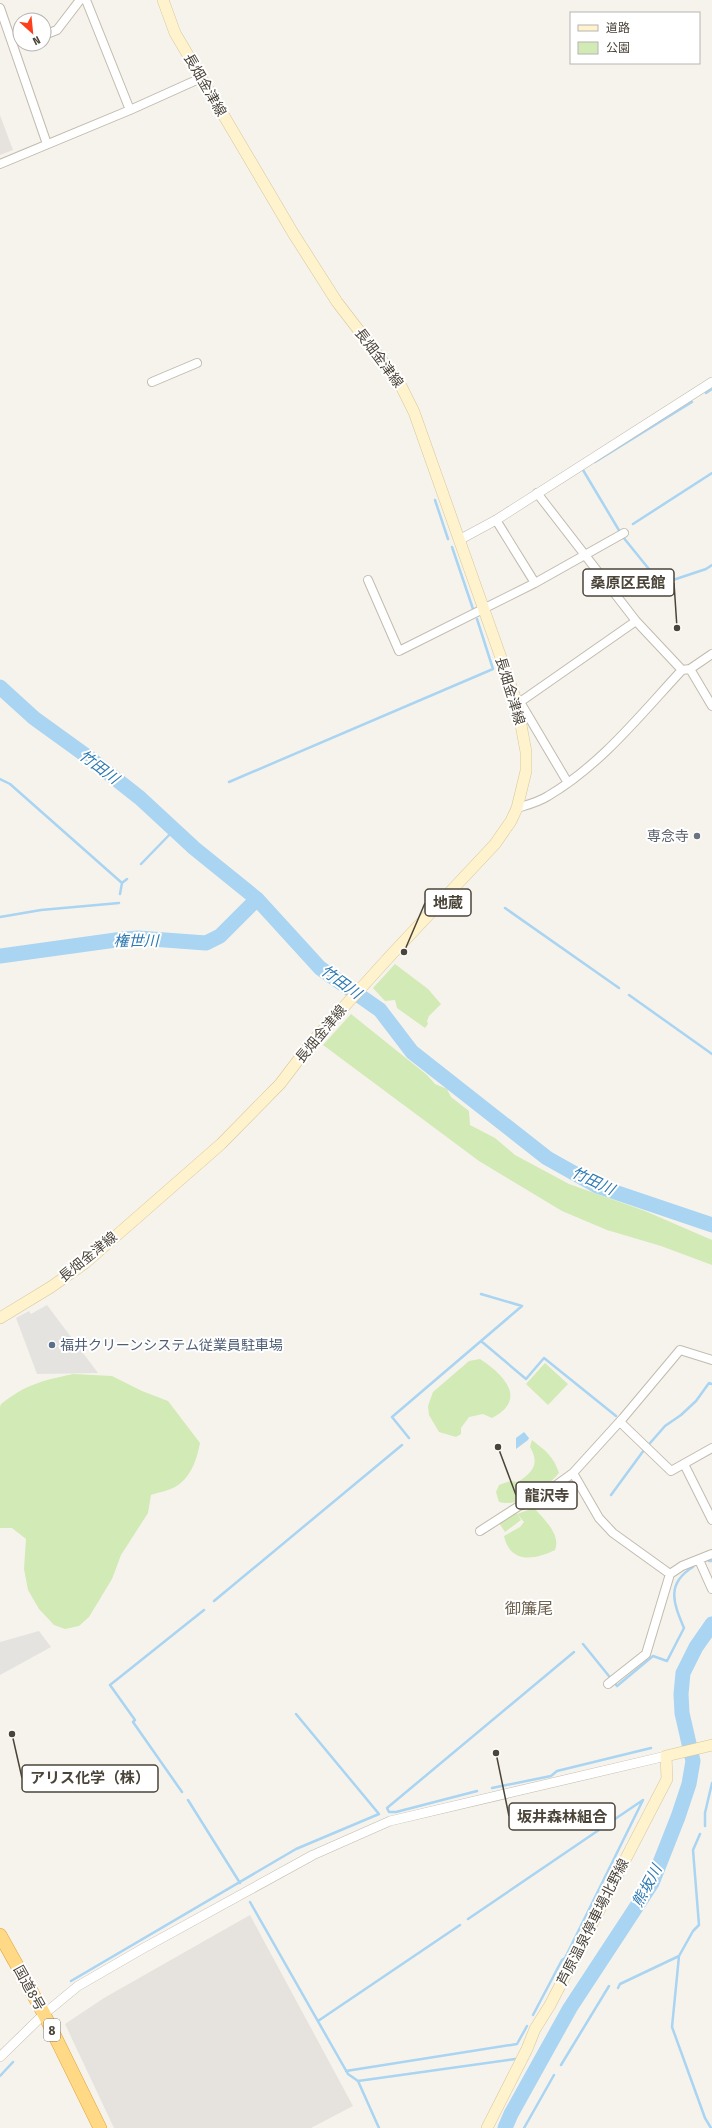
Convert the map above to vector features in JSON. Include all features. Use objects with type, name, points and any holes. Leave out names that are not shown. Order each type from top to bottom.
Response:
[{"type":"highway","name":"国道8号","points":[[0,1935],[44,2014],[100,2128]]},
{"type":"main road","name":"長畑金津線","points":[[0,1318],[51,1287],[85,1263],[185,1176],[280,1084],[312,1042],[495,844],[511,821],[517,808],[526,771],[526,752],[519,702],[483,610],[414,412],[400,384],[337,302],[292,233],[175,32],[163,0]]},
{"type":"main road","points":[[666,1756],[711,1745]]},
{"type":"main road","name":"芦原温泉停車場北野線","points":[[487,2128],[521,2062],[535,2029],[550,2005],[666,1779],[666,1756]]},
{"type":"street","points":[[52,32],[57,30],[80,0]]},
{"type":"street","points":[[86,0],[130,110]]},
{"type":"street","points":[[0,8],[12,33]]},
{"type":"street","points":[[19,52],[47,144]]},
{"type":"street","points":[[0,164],[130,110],[201,78]]},
{"type":"street","points":[[152,382],[197,363]]},
{"type":"street","points":[[459,540],[496,520],[712,382]]},
{"type":"street","points":[[537,494],[636,621],[686,670],[712,706]]},
{"type":"street","points":[[496,520],[535,583]]},
{"type":"street","points":[[368,580],[399,651],[535,583],[624,533]]},
{"type":"street","points":[[568,783],[519,702],[636,621]]},
{"type":"street","points":[[517,808],[547,797],[568,783],[598,758],[686,670],[712,654]]},
{"type":"street","points":[[480,1531],[519,1506],[538,1499],[573,1473],[620,1422],[680,1350],[712,1360]]},
{"type":"street","points":[[620,1422],[671,1471],[712,1448]]},
{"type":"street","points":[[684,1464],[712,1520]]},
{"type":"street","points":[[573,1473],[599,1518],[613,1533],[670,1574]]},
{"type":"street","points":[[608,1684],[646,1654],[670,1574],[682,1566],[712,1554]]},
{"type":"street","points":[[699,1560],[712,1589]]},
{"type":"street","points":[[0,2057],[44,2014],[78,1986],[149,1945],[313,1855],[390,1821],[666,1756]]},
{"type":"shaded area","points":[[0,115],[13,150],[0,155]]},
{"type":"shaded area","name":"福井クリーンシステム従業員駐車場","points":[[47,1305],[98,1373],[37,1374],[16,1318],[29,1311],[31,1314]]},
{"type":"shaded area","points":[[39,1631],[51,1647],[0,1675],[0,1642]]},
{"type":"shaded area","points":[[250,1915],[353,2106],[311,2128],[114,2128],[65,2024],[104,1998]]},
{"type":"green space","points":[[395,964],[428,989],[441,1004],[429,1016],[427,1021],[428,1024],[425,1028],[397,1008],[395,1000],[385,1001],[373,988]]},
{"type":"green space","points":[[351,1014],[427,1075],[435,1084],[447,1089],[451,1097],[469,1111],[470,1125],[495,1138],[515,1155],[569,1184],[645,1211],[712,1240],[712,1265],[661,1246],[607,1230],[562,1211],[479,1161],[323,1045]]},
{"type":"green space","points":[[480,1359],[497,1372],[504,1380],[510,1395],[509,1403],[503,1411],[492,1418],[483,1414],[469,1417],[461,1428],[461,1434],[456,1437],[439,1432],[429,1415],[428,1406],[433,1392],[469,1361]]},
{"type":"green space","points":[[545,1363],[568,1384],[548,1405],[526,1384]]},
{"type":"green space","points":[[73,1374],[112,1376],[142,1391],[168,1401],[200,1443],[195,1462],[185,1479],[172,1488],[151,1495],[148,1513],[121,1555],[112,1579],[89,1617],[79,1626],[65,1629],[54,1625],[39,1609],[28,1590],[24,1569],[26,1539],[12,1528],[0,1528],[0,1407],[1,1404],[10,1397],[35,1384]]},
{"type":"green space","points":[[532,1440],[548,1454],[557,1467],[559,1473],[547,1485],[524,1500],[508,1503],[499,1502],[496,1492],[499,1485],[510,1481],[518,1482],[531,1471],[535,1463],[530,1447]]},
{"type":"green space","points":[[535,1509],[551,1528],[556,1539],[556,1544],[555,1550],[539,1556],[524,1557],[512,1551],[507,1545],[504,1536],[520,1527],[524,1522],[518,1515],[521,1520],[505,1532],[499,1523],[515,1512],[517,1514]]},
{"type":"water","points":[[524,1432],[529,1438],[516,1449],[516,1438]]},
{"type":"waterway","points":[[706,393],[712,389]]},
{"type":"waterway","points":[[595,462],[692,402]]},
{"type":"waterway","points":[[583,470],[623,537],[661,584],[706,569],[712,565]]},
{"type":"waterway","points":[[633,524],[712,473]]},
{"type":"waterway","points":[[435,500],[448,539]]},
{"type":"waterway","points":[[452,547],[473,609]]},
{"type":"waterway","points":[[229,782],[493,669],[477,619]]},
{"type":"waterway","name":"竹田川","points":[[0,687],[34,718],[88,757],[140,798],[194,848],[257,899],[320,968],[380,1010],[412,1052],[547,1158],[597,1186],[712,1225]]},
{"type":"waterway","points":[[0,779],[10,784],[122,883],[120,894]]},
{"type":"waterway","points":[[141,864],[174,830]]},
{"type":"waterway","points":[[122,883],[127,879]]},
{"type":"waterway","name":"権世川","points":[[0,956],[138,938],[206,943],[220,936],[257,899]]},
{"type":"waterway","points":[[0,917],[41,910],[119,903]]},
{"type":"waterway","points":[[505,908],[619,988]]},
{"type":"waterway","points":[[629,995],[712,1054]]},
{"type":"waterway","points":[[409,1438],[392,1417],[522,1306],[481,1294]]},
{"type":"waterway","points":[[481,1341],[526,1379],[544,1358],[616,1416]]},
{"type":"waterway","points":[[611,1495],[644,1450],[665,1426],[681,1415],[696,1401],[709,1383],[712,1384]]},
{"type":"waterway","points":[[214,1601],[402,1445]]},
{"type":"waterway","points":[[583,1644],[617,1686],[653,1656],[667,1661],[684,1628],[675,1603],[675,1587],[678,1580],[693,1567]]},
{"type":"waterway","points":[[182,1792],[133,1722],[135,1720],[110,1685],[204,1610]]},
{"type":"waterway","name":"熊坂川","points":[[505,2128],[511,2114],[570,2008],[652,1883],[678,1817],[689,1784],[693,1761],[682,1713],[681,1694],[683,1673],[696,1647],[712,1624]]},
{"type":"waterway","points":[[477,1791],[396,1812],[389,1812],[387,1808],[574,1652]]},
{"type":"waterway","points":[[71,1981],[296,1849],[379,1814],[296,1714]]},
{"type":"waterway","points":[[492,1788],[551,1776],[557,1771],[651,1748]]},
{"type":"waterway","points":[[705,1826],[705,1813],[712,1783]]},
{"type":"waterway","points":[[188,1800],[240,1883]]},
{"type":"waterway","points":[[468,1919],[643,1800],[565,1958],[562,1960],[533,2015]]},
{"type":"waterway","points":[[679,1956],[693,1931],[699,1925],[693,1850],[700,1834]]},
{"type":"waterway","points":[[250,1902],[348,2074],[358,2081]]},
{"type":"waterway","points":[[318,2021],[460,1925]]},
{"type":"waterway","points":[[618,1988],[620,1984],[679,1956],[672,2027],[705,2118],[711,2128]]},
{"type":"waterway","points":[[561,2065],[609,1986]]},
{"type":"waterway","points":[[346,2071],[517,2044],[527,2026]]},
{"type":"waterway","points":[[379,2128],[358,2081],[515,2059]]},
{"type":"waterway","points":[[0,2076],[13,2062]]},
{"type":"waterway","points":[[524,2128],[554,2075]]},
{"type":"place","name":"桑原区民館","points":[[677,628]]},
{"type":"place","name":"専念寺","points":[[697,836]]},
{"type":"place","name":"地蔵","points":[[404,952]]},
{"type":"place","name":"福井クリーンシステム従業員駐車場","points":[[52,1345]]},
{"type":"place","name":"龍沢寺","points":[[498,1447]]},
{"type":"place","name":"アリス化学（株）","points":[[12,1734]]},
{"type":"place","name":"坂井森林組合","points":[[496,1753]]},
{"type":"district","name":"御簾尾","points":[[529,1608]]}]
